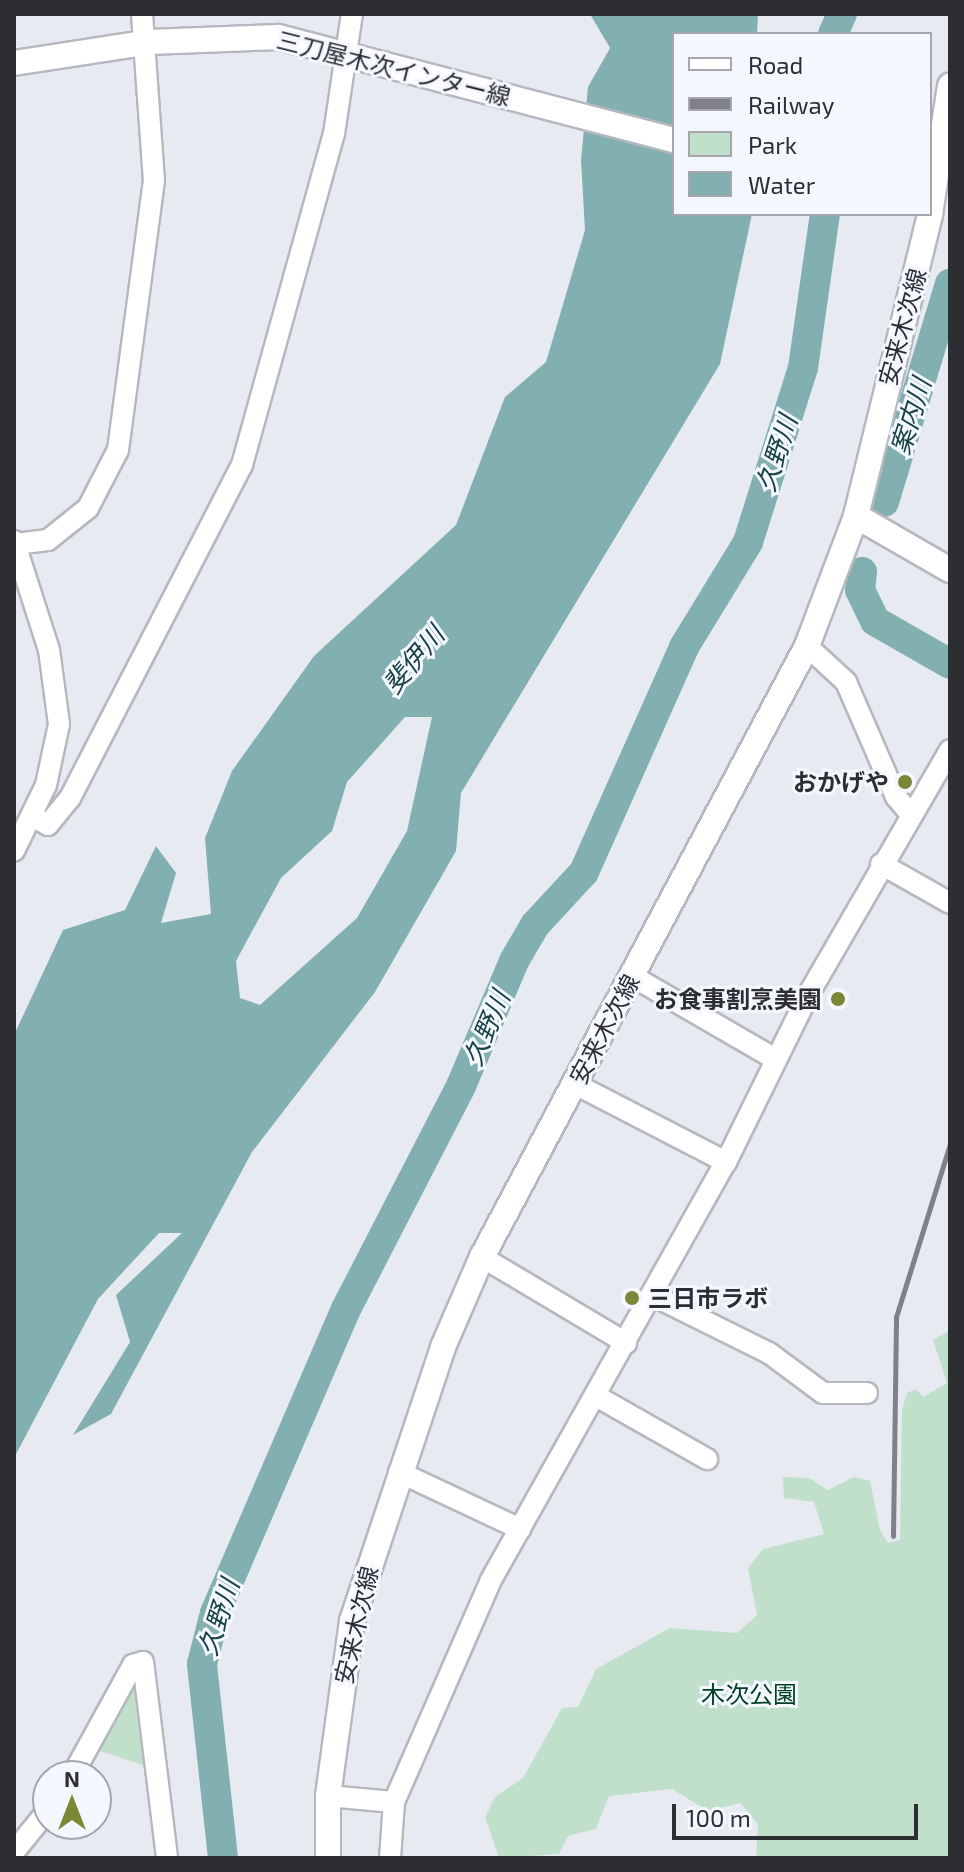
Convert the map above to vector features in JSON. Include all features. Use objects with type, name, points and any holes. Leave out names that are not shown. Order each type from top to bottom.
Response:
[{"type":"main road","name":"三刀屋木次インター線","points":[[14,63],[149,42],[278,37],[353,54],[672,139]]},
{"type":"main road","name":"安来木次線","points":[[934,207],[950,86]]},
{"type":"main road","name":"安来木次線","points":[[328,1858],[328,1796],[352,1621],[399,1472],[482,1257],[807,646],[856,516],[932,216]]},
{"type":"main road","points":[[856,516],[950,570]]},
{"type":"street","points":[[14,851],[32,816],[55,753],[58,701],[14,543],[48,540],[88,508],[118,450],[154,181],[149,42],[142,14]]},
{"type":"street","points":[[32,816],[48,825],[70,798],[242,465],[334,134],[353,54],[352,14]]},
{"type":"street","points":[[807,646],[846,682],[896,797],[910,813]]},
{"type":"street","points":[[390,1858],[394,1802],[463,1637],[520,1529],[726,1162],[775,1059],[881,864],[950,750]]},
{"type":"street","points":[[881,864],[950,903]]},
{"type":"street","points":[[632,976],[775,1059]]},
{"type":"street","points":[[575,1084],[726,1162]]},
{"type":"street","points":[[482,1257],[626,1343]]},
{"type":"street","points":[[652,1295],[769,1353],[809,1386],[833,1395],[867,1393]]},
{"type":"street","points":[[596,1396],[707,1459]]},
{"type":"street","points":[[399,1472],[520,1529]]},
{"type":"street","points":[[81,1760],[133,1665],[143,1662],[167,1858]]},
{"type":"street","points":[[328,1796],[394,1802]]},
{"type":"street","points":[[14,1852],[32,1830]]},
{"type":"green space","name":"木次公園","points":[[950,1330],[950,1858],[756,1858],[758,1824],[740,1803],[708,1811],[672,1789],[609,1796],[596,1829],[568,1836],[559,1854],[499,1858],[485,1817],[495,1797],[523,1778],[562,1708],[578,1707],[596,1669],[670,1628],[737,1633],[757,1615],[748,1568],[763,1549],[824,1534],[814,1502],[784,1498],[783,1477],[809,1478],[828,1490],[854,1477],[870,1481],[880,1530],[888,1543],[900,1540],[902,1410],[907,1393],[916,1389],[923,1397],[947,1383],[933,1340]]},
{"type":"green space","points":[[136,1678],[149,1767],[94,1749]]},
{"type":"water","name":"斐伊川","points":[[590,14],[758,14],[757,32],[672,32],[672,216],[752,216],[720,364],[461,793],[456,851],[375,992],[252,1152],[111,1414],[73,1435],[130,1342],[116,1295],[182,1233],[159,1233],[98,1299],[14,1458],[14,1035],[63,930],[125,910],[156,846],[176,873],[161,923],[211,914],[205,838],[232,771],[314,656],[456,525],[505,397],[546,362],[585,230],[581,160],[588,87],[610,48]],"holes":[[[405,717],[432,717],[407,831],[357,918],[260,1005],[240,998],[236,961],[281,878],[332,831],[347,782]]]},
{"type":"waterway","name":"久野川","points":[[834,32],[842,14]]},
{"type":"waterway","name":"久野川","points":[[223,1858],[202,1664],[215,1613],[346,1309],[461,1086],[514,961],[535,925],[584,872],[684,647],[748,542],[803,368],[825,216]]},
{"type":"waterway","name":"案内川","points":[[884,502],[950,284]]},
{"type":"waterway","name":"案内川","points":[[862,572],[860,590],[875,621],[950,664]]},
{"type":"railway","points":[[893,1536],[896,1317],[950,1144]]},
{"type":"place","name":"おかげや","points":[[905,782]]},
{"type":"place","name":"お食事割烹美園","points":[[838,999]]},
{"type":"place","name":"三日市ラボ","points":[[632,1298]]}]
